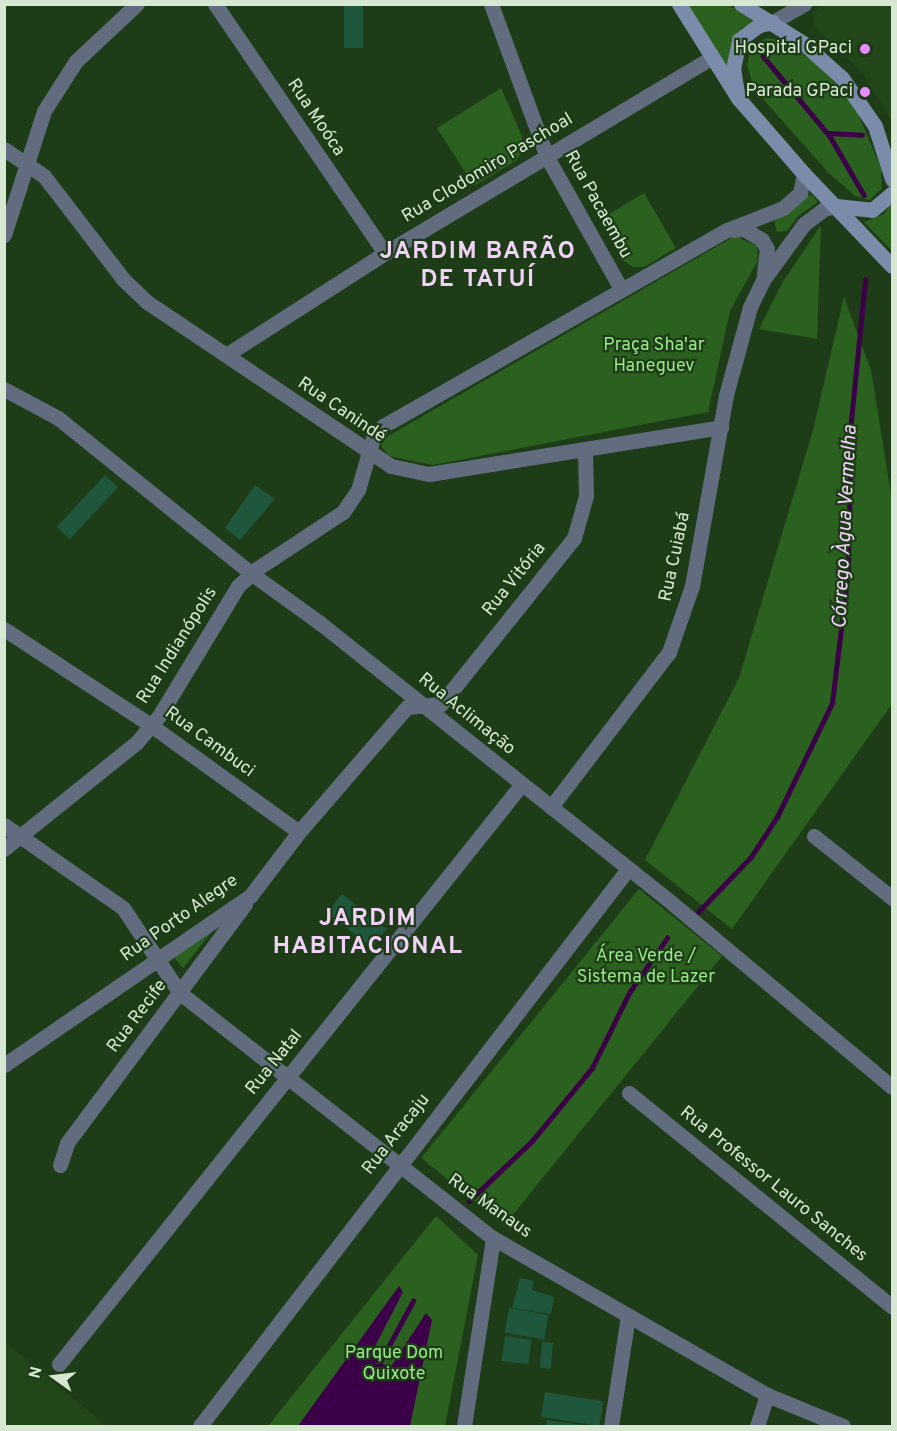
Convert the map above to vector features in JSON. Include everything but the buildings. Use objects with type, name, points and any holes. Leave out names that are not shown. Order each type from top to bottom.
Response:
[{"type":"main road","points":[[679,4],[738,98],[804,174],[892,266]]},
{"type":"main road","points":[[741,4],[803,42],[842,78],[875,126],[892,179]]},
{"type":"main road","points":[[738,98],[733,69],[739,40],[759,25],[773,22]]},
{"type":"main road","points":[[836,206],[872,210],[892,193]]},
{"type":"street","points":[[4,235],[44,111],[76,61],[137,4]]},
{"type":"street","name":"Rua Moóca","points":[[215,4],[386,253]]},
{"type":"street","name":"Rua Pacaembu","points":[[491,4],[547,158],[621,288]]},
{"type":"street","points":[[773,22],[804,4]]},
{"type":"street","name":"Rua Clodomiro Paschoal","points":[[226,355],[386,253],[711,58]]},
{"type":"street","name":"Rua Canindé","points":[[4,149],[27,161],[44,176],[123,279],[147,302],[370,456],[391,466],[429,474],[585,451],[721,427]]},
{"type":"street","name":"Rua Indianópolis","points":[[4,849],[23,838],[152,726],[238,586],[343,512],[358,490],[374,438],[383,426],[621,288],[727,230],[794,201],[804,184],[804,174]]},
{"type":"street","name":"Rua Cuiabá","points":[[763,280],[804,224],[824,209],[836,206]]},
{"type":"street","name":"Rua Cuiabá","points":[[551,807],[669,652],[692,586],[721,427],[742,330],[763,280],[767,261],[762,240],[744,230],[727,230]]},
{"type":"street","name":"Rua Aclimação","points":[[4,388],[58,418],[252,574],[425,706],[892,1087]]},
{"type":"street","name":"Rua Vitória","points":[[425,706],[441,704],[574,538],[586,496],[585,451]]},
{"type":"street","name":"Rua Cambuci","points":[[4,629],[152,726],[299,832]]},
{"type":"street","name":"Rua Porto Alegre","points":[[4,1065],[251,895],[299,832],[407,707],[425,706]]},
{"type":"street","name":"Rua Natal","points":[[59,1364],[521,785]]},
{"type":"street","name":"Rua Manaus","points":[[4,825],[123,908],[180,993],[493,1238],[767,1395],[843,1426]]},
{"type":"street","points":[[814,836],[892,897]]},
{"type":"street","name":"Rua Aracaju","points":[[200,1426],[627,869]]},
{"type":"street","name":"Rua Recife","points":[[60,1165],[67,1143],[251,895]]},
{"type":"street","name":"Rua Professor Lauro Sanches","points":[[629,1094],[892,1307]]},
{"type":"street","points":[[464,1426],[493,1238]]},
{"type":"street","points":[[611,1426],[628,1316]]},
{"type":"street","points":[[757,1426],[767,1395]]},
{"type":"shaded area","name":"Hospital GPaci","points":[[821,5],[892,5],[892,122],[862,72],[813,26],[814,13]]},
{"type":"shaded area","points":[[399,1286],[403,1292],[370,1356],[390,1368],[426,1313],[432,1320],[410,1426],[298,1426]]},
{"type":"shaded area","points":[[5,1342],[107,1426],[5,1426]]},
{"type":"green space","points":[[686,5],[729,5],[755,23],[742,28],[735,37],[726,67]]},
{"type":"green space","points":[[766,38],[784,40],[822,68],[853,102],[881,168],[882,188],[870,200],[855,196],[828,172],[754,89],[747,65],[750,52]]},
{"type":"green space","points":[[501,88],[522,136],[523,149],[517,160],[474,186],[437,128]]},
{"type":"green space","points":[[644,193],[676,248],[644,267],[633,267],[624,261],[601,219]]},
{"type":"green space","points":[[811,194],[818,202],[798,216],[787,231],[777,232],[774,221]]},
{"type":"green space","points":[[890,205],[892,209],[892,251],[864,222],[884,214]]},
{"type":"green space","points":[[821,225],[817,339],[759,329],[782,283]]},
{"type":"green space","name":"Praça Sha'ar Haneguev","points":[[735,236],[757,246],[758,260],[730,311],[708,412],[433,465],[389,456],[381,446],[383,439]]},
{"type":"green space","points":[[844,297],[871,370],[892,501],[892,704],[732,929],[645,860],[739,678],[813,430]]},
{"type":"green space","name":"Área Verde / Sistema de Lazer","points":[[639,889],[722,956],[504,1225],[421,1158]]},
{"type":"green space","points":[[217,925],[183,968],[169,952]]},
{"type":"green space","name":"Parque Dom Quixote","points":[[436,1216],[478,1255],[445,1426],[268,1426]]},
{"type":"waterway","name":"Córrego Àgua Vermelha","points":[[763,56],[830,136],[864,195]]},
{"type":"waterway","points":[[828,133],[862,135]]},
{"type":"waterway","name":"Córrego Àgua Vermelha","points":[[698,912],[751,857],[777,817],[832,703],[848,571],[851,421],[865,280]]},
{"type":"waterway","name":"Córrego Àgua Vermelha","points":[[469,1201],[532,1141],[592,1068],[629,993],[667,938]]},
{"type":"waterway","name":"Córrego Àgua Vermelha","points":[[378,1366],[413,1301]]},
{"type":"place","name":"Hospital GPaci","points":[[865,49]]},
{"type":"place","name":"Parada GPaci","points":[[865,92]]},
{"type":"district","name":"JARDIM BARÃO DE TATUÍ","points":[[478,267]]},
{"type":"district","name":"JARDIM HABITACIONAL","points":[[368,934]]}]
